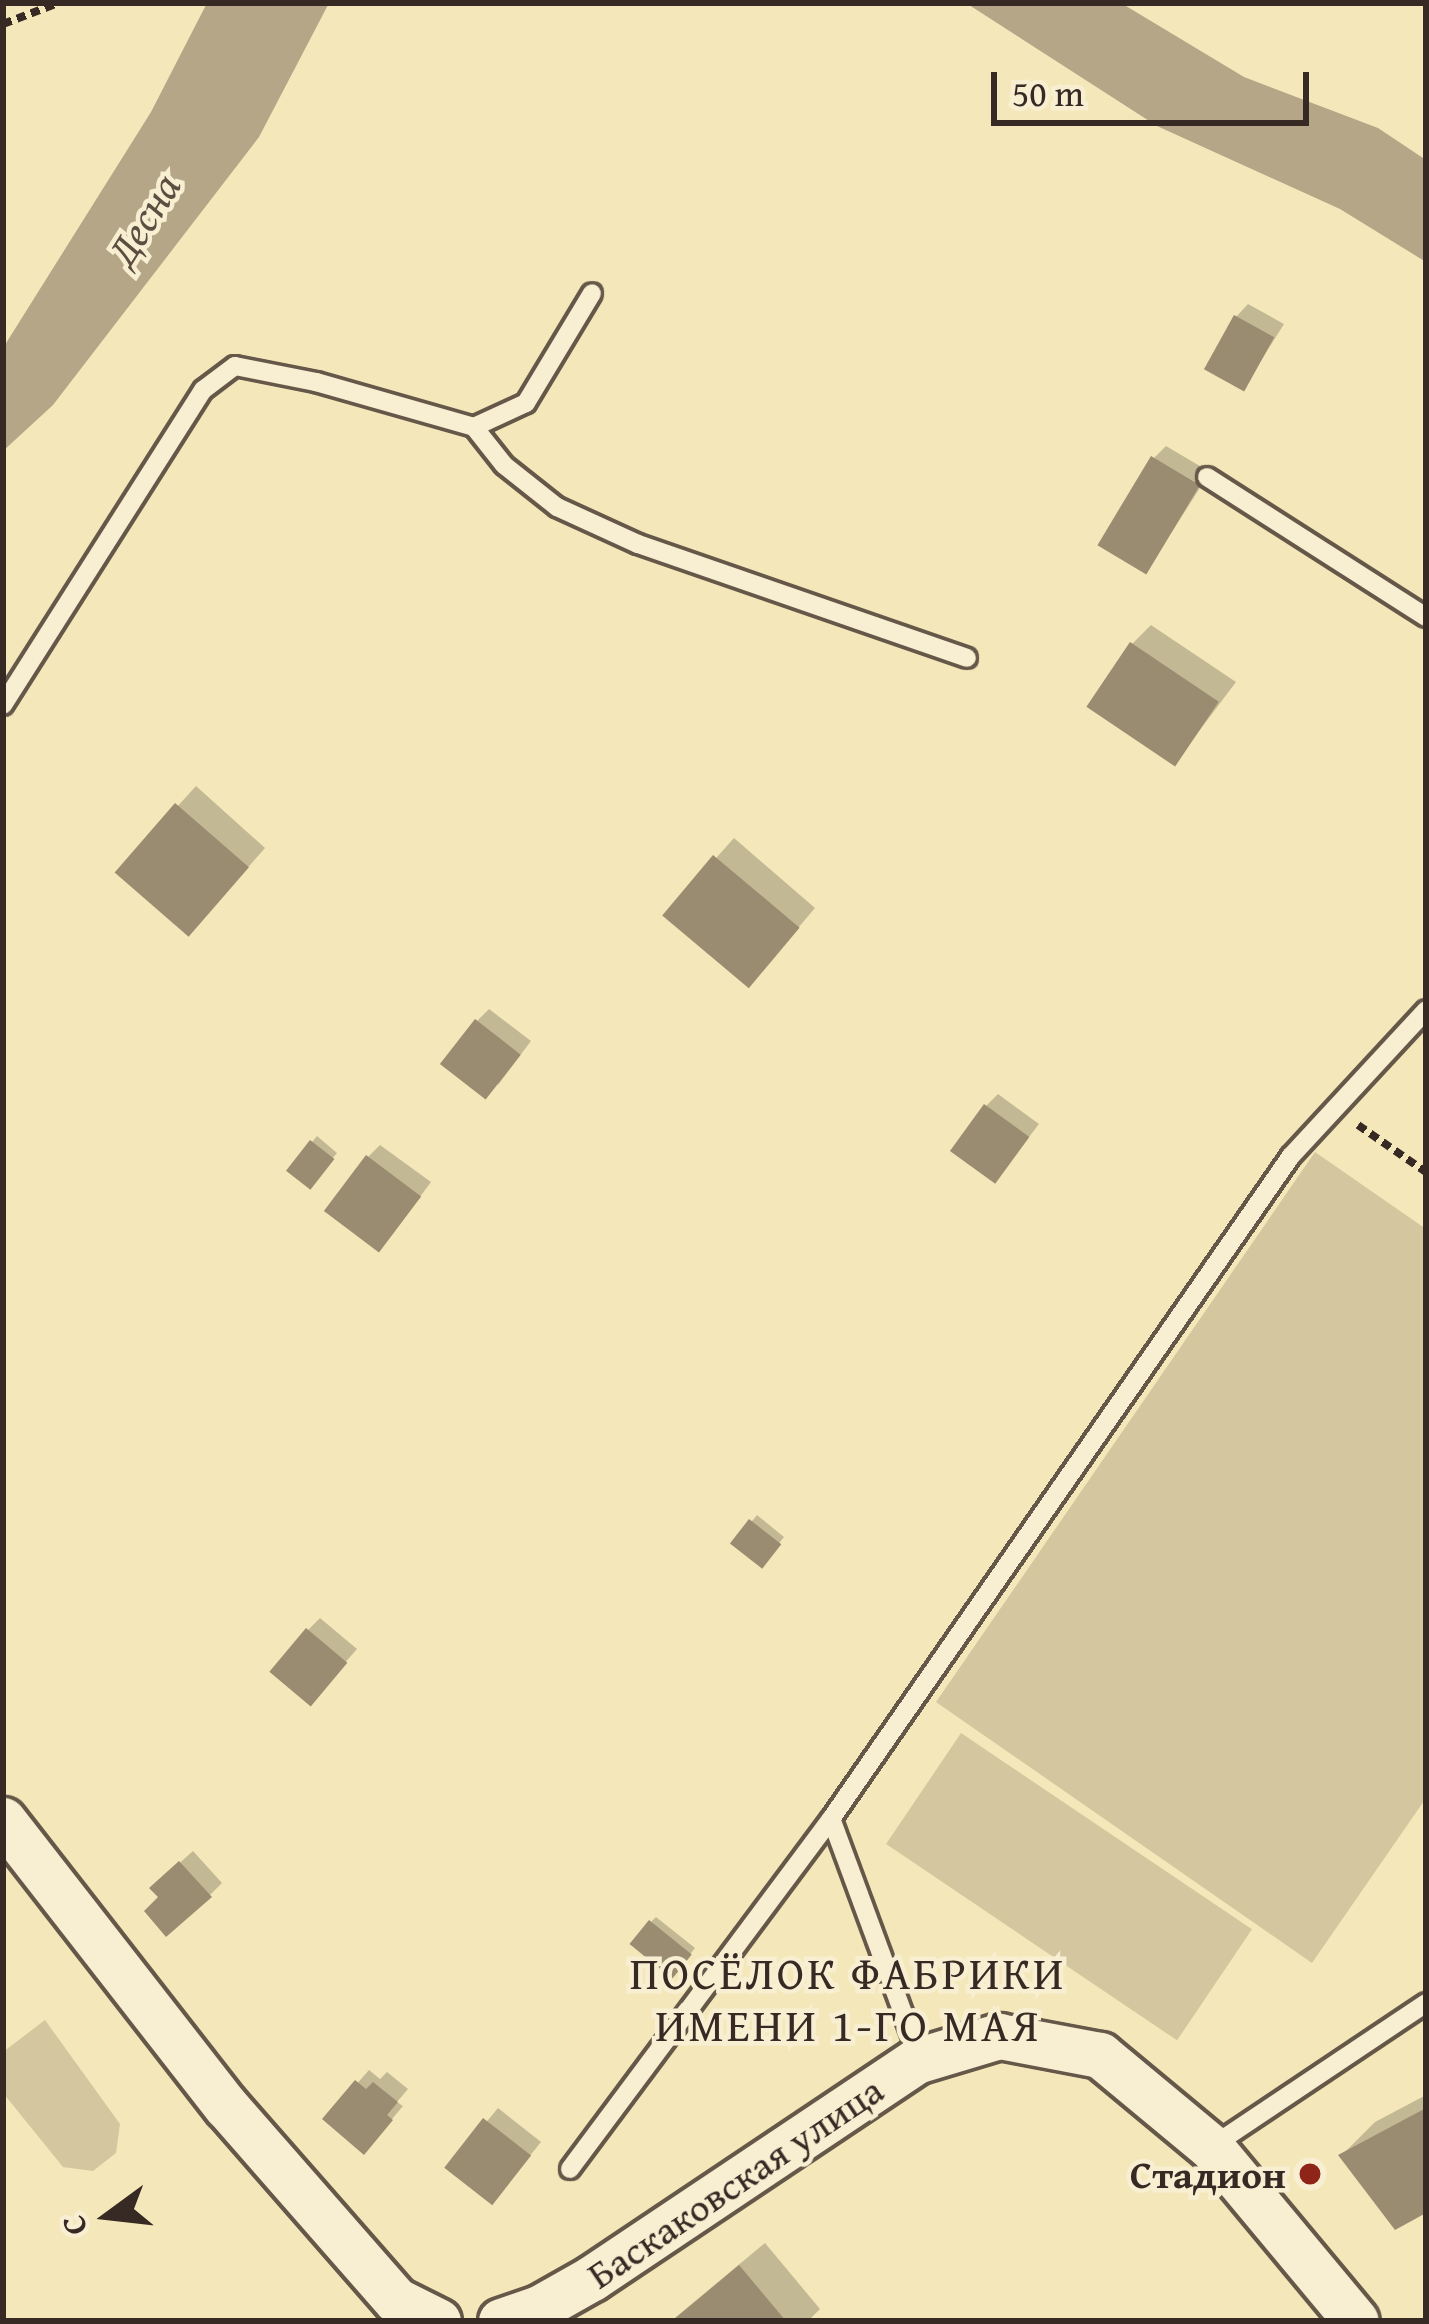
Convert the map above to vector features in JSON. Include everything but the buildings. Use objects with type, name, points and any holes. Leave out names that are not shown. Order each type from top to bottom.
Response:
[{"type":"street","points":[[3,1820],[226,2106],[397,2300],[437,2321]]},
{"type":"street","name":"Баскаковская улица","points":[[501,2321],[539,2308],[592,2278],[920,2060],[999,2036],[1100,2055],[1210,2147],[1350,2319]]},
{"type":"lane","points":[[474,427],[526,403],[592,293]]},
{"type":"lane","points":[[3,706],[203,390],[236,365],[474,427],[504,465],[557,508],[638,544],[967,658]]},
{"type":"lane","points":[[1208,477],[1426,617]]},
{"type":"lane","points":[[570,2168],[831,1819],[1291,1156],[1426,1010]]},
{"type":"lane","points":[[831,1819],[920,2060]]},
{"type":"lane","points":[[1210,2147],[1426,2003]]},
{"type":"path","points":[[3,23],[58,3]]},
{"type":"path","points":[[1335,1108],[1426,1172]]},
{"type":"shaded area","points":[[1315,1152],[1426,1229],[1426,1798],[1312,1963],[936,1702]]},
{"type":"shaded area","points":[[961,1733],[1252,1929],[1177,2040],[886,1844]]},
{"type":"shaded area","points":[[45,2020],[120,2124],[116,2153],[93,2171],[63,2167],[3,2093],[3,2052]]},
{"type":"water","name":"Десна","points":[[207,3],[329,3],[259,137],[53,405],[3,451],[3,348],[151,112]]},
{"type":"water","points":[[966,3],[1121,3],[1244,77],[1378,128],[1426,160],[1426,262],[1340,209],[1157,126]]},
{"type":"place","name":"Стадион","points":[[1310,2174]]},
{"type":"district","name":"ПОСЁЛОК ФАБРИКИ ИМЕНИ 1-ГО МАЯ","points":[[848,1999]]}]
